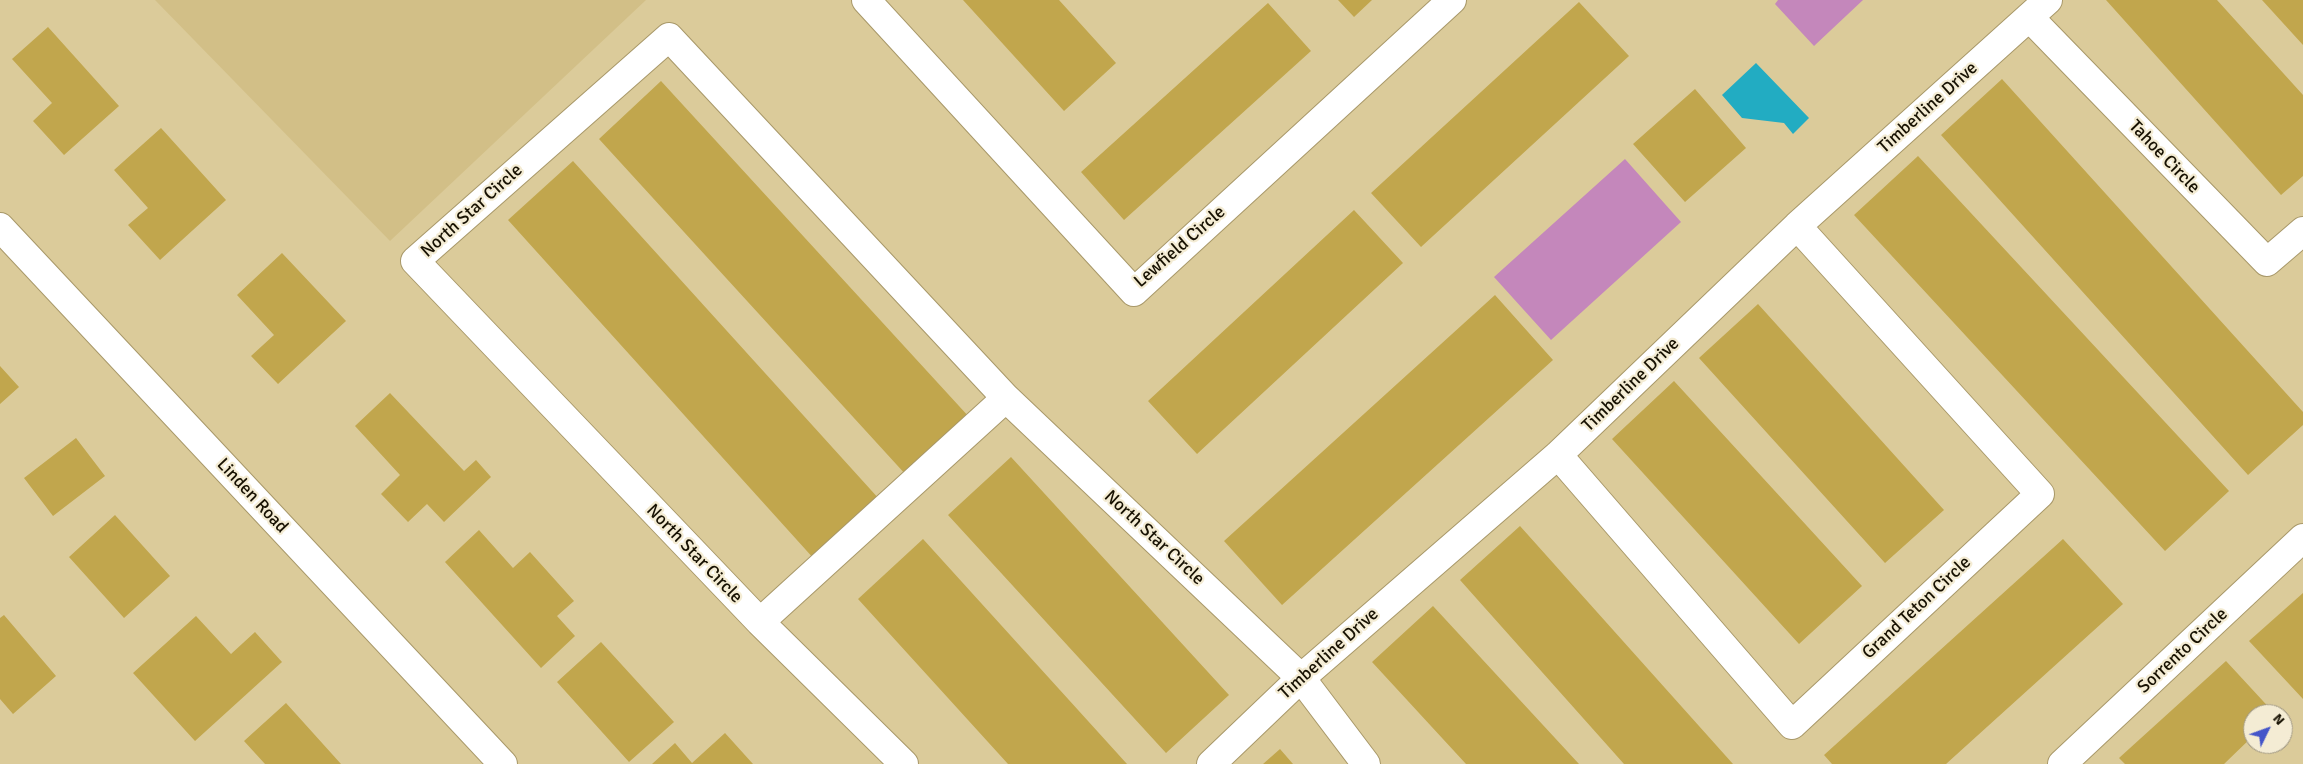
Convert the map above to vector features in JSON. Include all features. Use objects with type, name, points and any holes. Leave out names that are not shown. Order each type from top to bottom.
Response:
[{"type":"street","name":"Lewfield Circle","points":[[866,0],[1134,292],[1452,0]]},
{"type":"street","name":"Timberline Drive","points":[[1211,764],[1301,678],[1558,455],[1797,226],[2038,9]]},
{"type":"street","name":"Tahoe Circle","points":[[2038,9],[2267,262],[2303,231]]},
{"type":"street","name":"North Star Circle","points":[[760,622],[415,261],[669,37],[1006,398],[1301,678],[1366,764]]},
{"type":"street","name":"Grand Teton Circle","points":[[1558,455],[1792,725],[2040,494],[1797,226]]},
{"type":"street","name":"Linden Road","points":[[0,227],[503,764]]},
{"type":"street","points":[[904,764],[760,622],[1006,398]]},
{"type":"street","name":"Sorrento Circle","points":[[2062,764],[2303,538]]},
{"type":"shaded area","points":[[155,0],[646,0],[390,241]]},
{"type":"shaded area","points":[[1778,0],[1863,0],[1814,46],[1775,4]]},
{"type":"shaded area","points":[[1625,159],[1681,222],[1551,340],[1494,277]]},
{"type":"water","points":[[1756,63],[1809,118],[1793,134],[1784,123],[1742,118],[1722,95]]},
{"type":"building","points":[[963,0],[1059,0],[1116,63],[1064,111]]},
{"type":"building","points":[[1338,0],[1372,0],[1354,17]]},
{"type":"building","points":[[2106,0],[2217,0],[2303,95],[2303,176],[2281,195]]},
{"type":"building","points":[[2262,0],[2303,0],[2303,45]]},
{"type":"building","points":[[1579,2],[1629,56],[1421,247],[1371,193]]},
{"type":"building","points":[[1268,3],[1311,51],[1124,220],[1081,172]]},
{"type":"building","points":[[48,27],[119,106],[64,155],[33,121],[52,103],[12,59]]},
{"type":"building","points":[[2002,79],[2303,412],[2303,425],[2248,475],[1941,135]]},
{"type":"building","points":[[661,81],[970,418],[907,476],[599,139]]},
{"type":"building","points":[[1695,89],[1746,148],[1685,202],[1633,144]]},
{"type":"building","points":[[161,128],[226,200],[160,260],[128,225],[148,208],[114,170]]},
{"type":"building","points":[[1918,156],[2229,491],[2165,551],[1854,215]]},
{"type":"building","points":[[573,161],[880,500],[815,560],[508,220]]},
{"type":"building","points":[[1354,210],[1403,263],[1197,454],[1148,401]]},
{"type":"building","points":[[282,253],[346,321],[278,384],[251,356],[274,335],[237,295]]},
{"type":"building","points":[[1495,295],[1553,360],[1282,605],[1224,541]]},
{"type":"building","points":[[1758,304],[1944,510],[1885,563],[1699,358]]},
{"type":"building","points":[[0,366],[19,387],[0,404]]},
{"type":"building","points":[[1674,381],[1862,586],[1799,644],[1612,439]]},
{"type":"building","points":[[390,393],[464,471],[476,460],[491,477],[444,522],[427,504],[408,522],[381,494],[400,475],[355,426]]},
{"type":"building","points":[[76,438],[105,476],[53,516],[24,478]]},
{"type":"building","points":[[1011,457],[1229,695],[1166,753],[948,515]]},
{"type":"building","points":[[115,515],[170,576],[124,618],[69,557]]},
{"type":"building","points":[[1520,526],[1733,764],[1624,764],[1460,580]]},
{"type":"building","points":[[479,530],[513,568],[530,552],[574,601],[557,616],[575,636],[541,668],[445,562]]},
{"type":"building","points":[[923,539],[1127,764],[1008,764],[858,599]]},
{"type":"building","points":[[2063,539],[2123,604],[1946,764],[1832,764],[1824,755]]},
{"type":"building","points":[[2303,593],[2303,699],[2249,641]]},
{"type":"building","points":[[1433,606],[1579,764],[1466,764],[1372,662]]},
{"type":"building","points":[[4,615],[56,676],[13,714],[0,699],[0,618]]},
{"type":"building","points":[[196,616],[231,654],[255,632],[282,662],[195,741],[133,673]]},
{"type":"building","points":[[601,642],[674,722],[629,762],[557,682]]},
{"type":"building","points":[[2226,661],[2266,704],[2243,704],[2243,746],[2224,764],[2125,764],[2119,758]]},
{"type":"building","points":[[286,703],[341,764],[265,764],[244,741]]},
{"type":"building","points":[[725,733],[753,764],[652,764],[675,743],[692,763]]},
{"type":"building","points":[[1280,749],[1293,764],[1263,764]]}]
